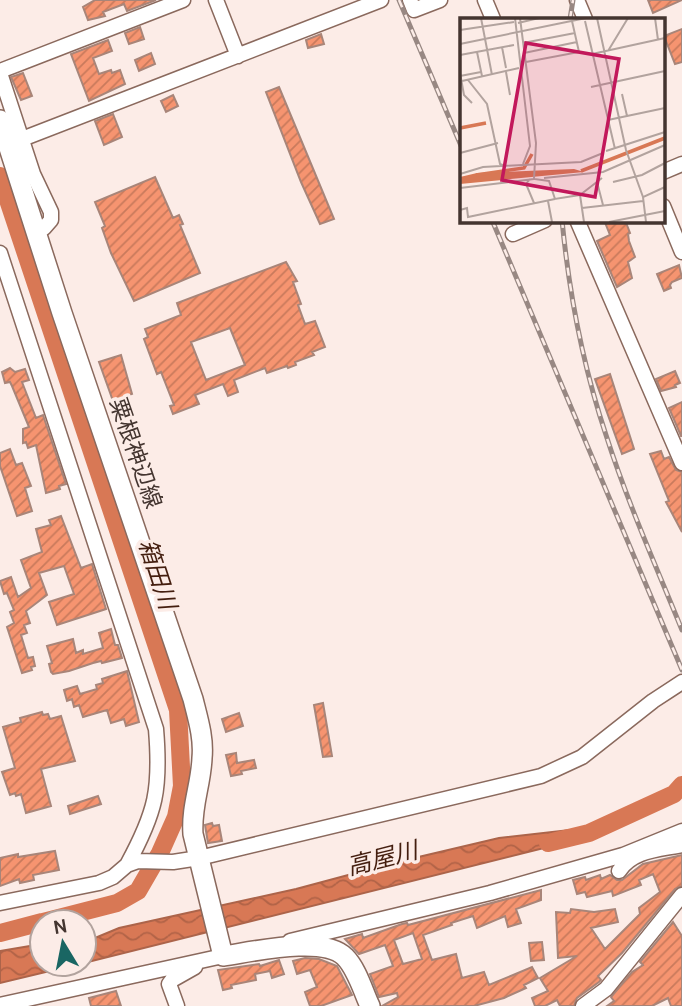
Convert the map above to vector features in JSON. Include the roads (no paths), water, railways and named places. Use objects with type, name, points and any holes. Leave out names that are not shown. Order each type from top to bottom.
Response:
[{"type":"main road","name":"粟根神辺線","points":[[0,120],[201,729],[202,759],[192,813],[193,834],[217,956]]},
{"type":"main road","points":[[217,956],[272,948],[321,946],[335,949],[347,959],[370,1006]]},
{"type":"street","points":[[37,231],[44,228],[51,219],[51,212],[33,173],[0,72],[165,3],[183,0]]},
{"type":"street","points":[[216,0],[238,56]]},
{"type":"street","points":[[22,139],[381,0]]},
{"type":"street","points":[[410,0],[414,10],[440,0]]},
{"type":"street","points":[[485,0],[493,18]]},
{"type":"street","points":[[578,0],[585,18]]},
{"type":"street","points":[[664,172],[682,164]]},
{"type":"street","points":[[664,208],[682,252]]},
{"type":"street","points":[[513,234],[540,222]]},
{"type":"street","points":[[578,222],[679,446],[682,463]]},
{"type":"street","points":[[0,253],[156,729],[159,761],[156,800],[132,863],[113,877],[99,883],[3,902]]},
{"type":"street","points":[[132,863],[200,861],[541,776],[582,757],[653,701],[682,682]]},
{"type":"street","points":[[272,948],[292,940],[530,882],[623,855],[682,831]]},
{"type":"street","points":[[619,871],[626,860],[638,854],[682,845]]},
{"type":"street","points":[[583,1006],[606,989],[681,898]]},
{"type":"street","points":[[0,1005],[217,956]]},
{"type":"street","points":[[177,1006],[169,984],[172,980],[217,956]]},
{"type":"water","points":[[569,830],[572,841],[98,960],[98,937],[119,928],[296,889],[499,838]]},
{"type":"water","points":[[28,946],[28,976],[0,983],[0,951]]},
{"type":"waterway","name":"箱田川","points":[[0,176],[178,710],[182,786],[176,817],[160,853],[138,891],[117,903],[98,908]]},
{"type":"waterway","name":"高屋川","points":[[548,843],[589,833],[674,794],[682,785]]},
{"type":"waterway","name":"箱田川","points":[[0,933],[28,926]]},
{"type":"railway","points":[[399,0],[460,143]]},
{"type":"railway","points":[[570,18],[573,0]]},
{"type":"railway","points":[[493,222],[682,670]]},
{"type":"railway","points":[[562,222],[578,329],[590,383],[614,460],[682,630]]}]
